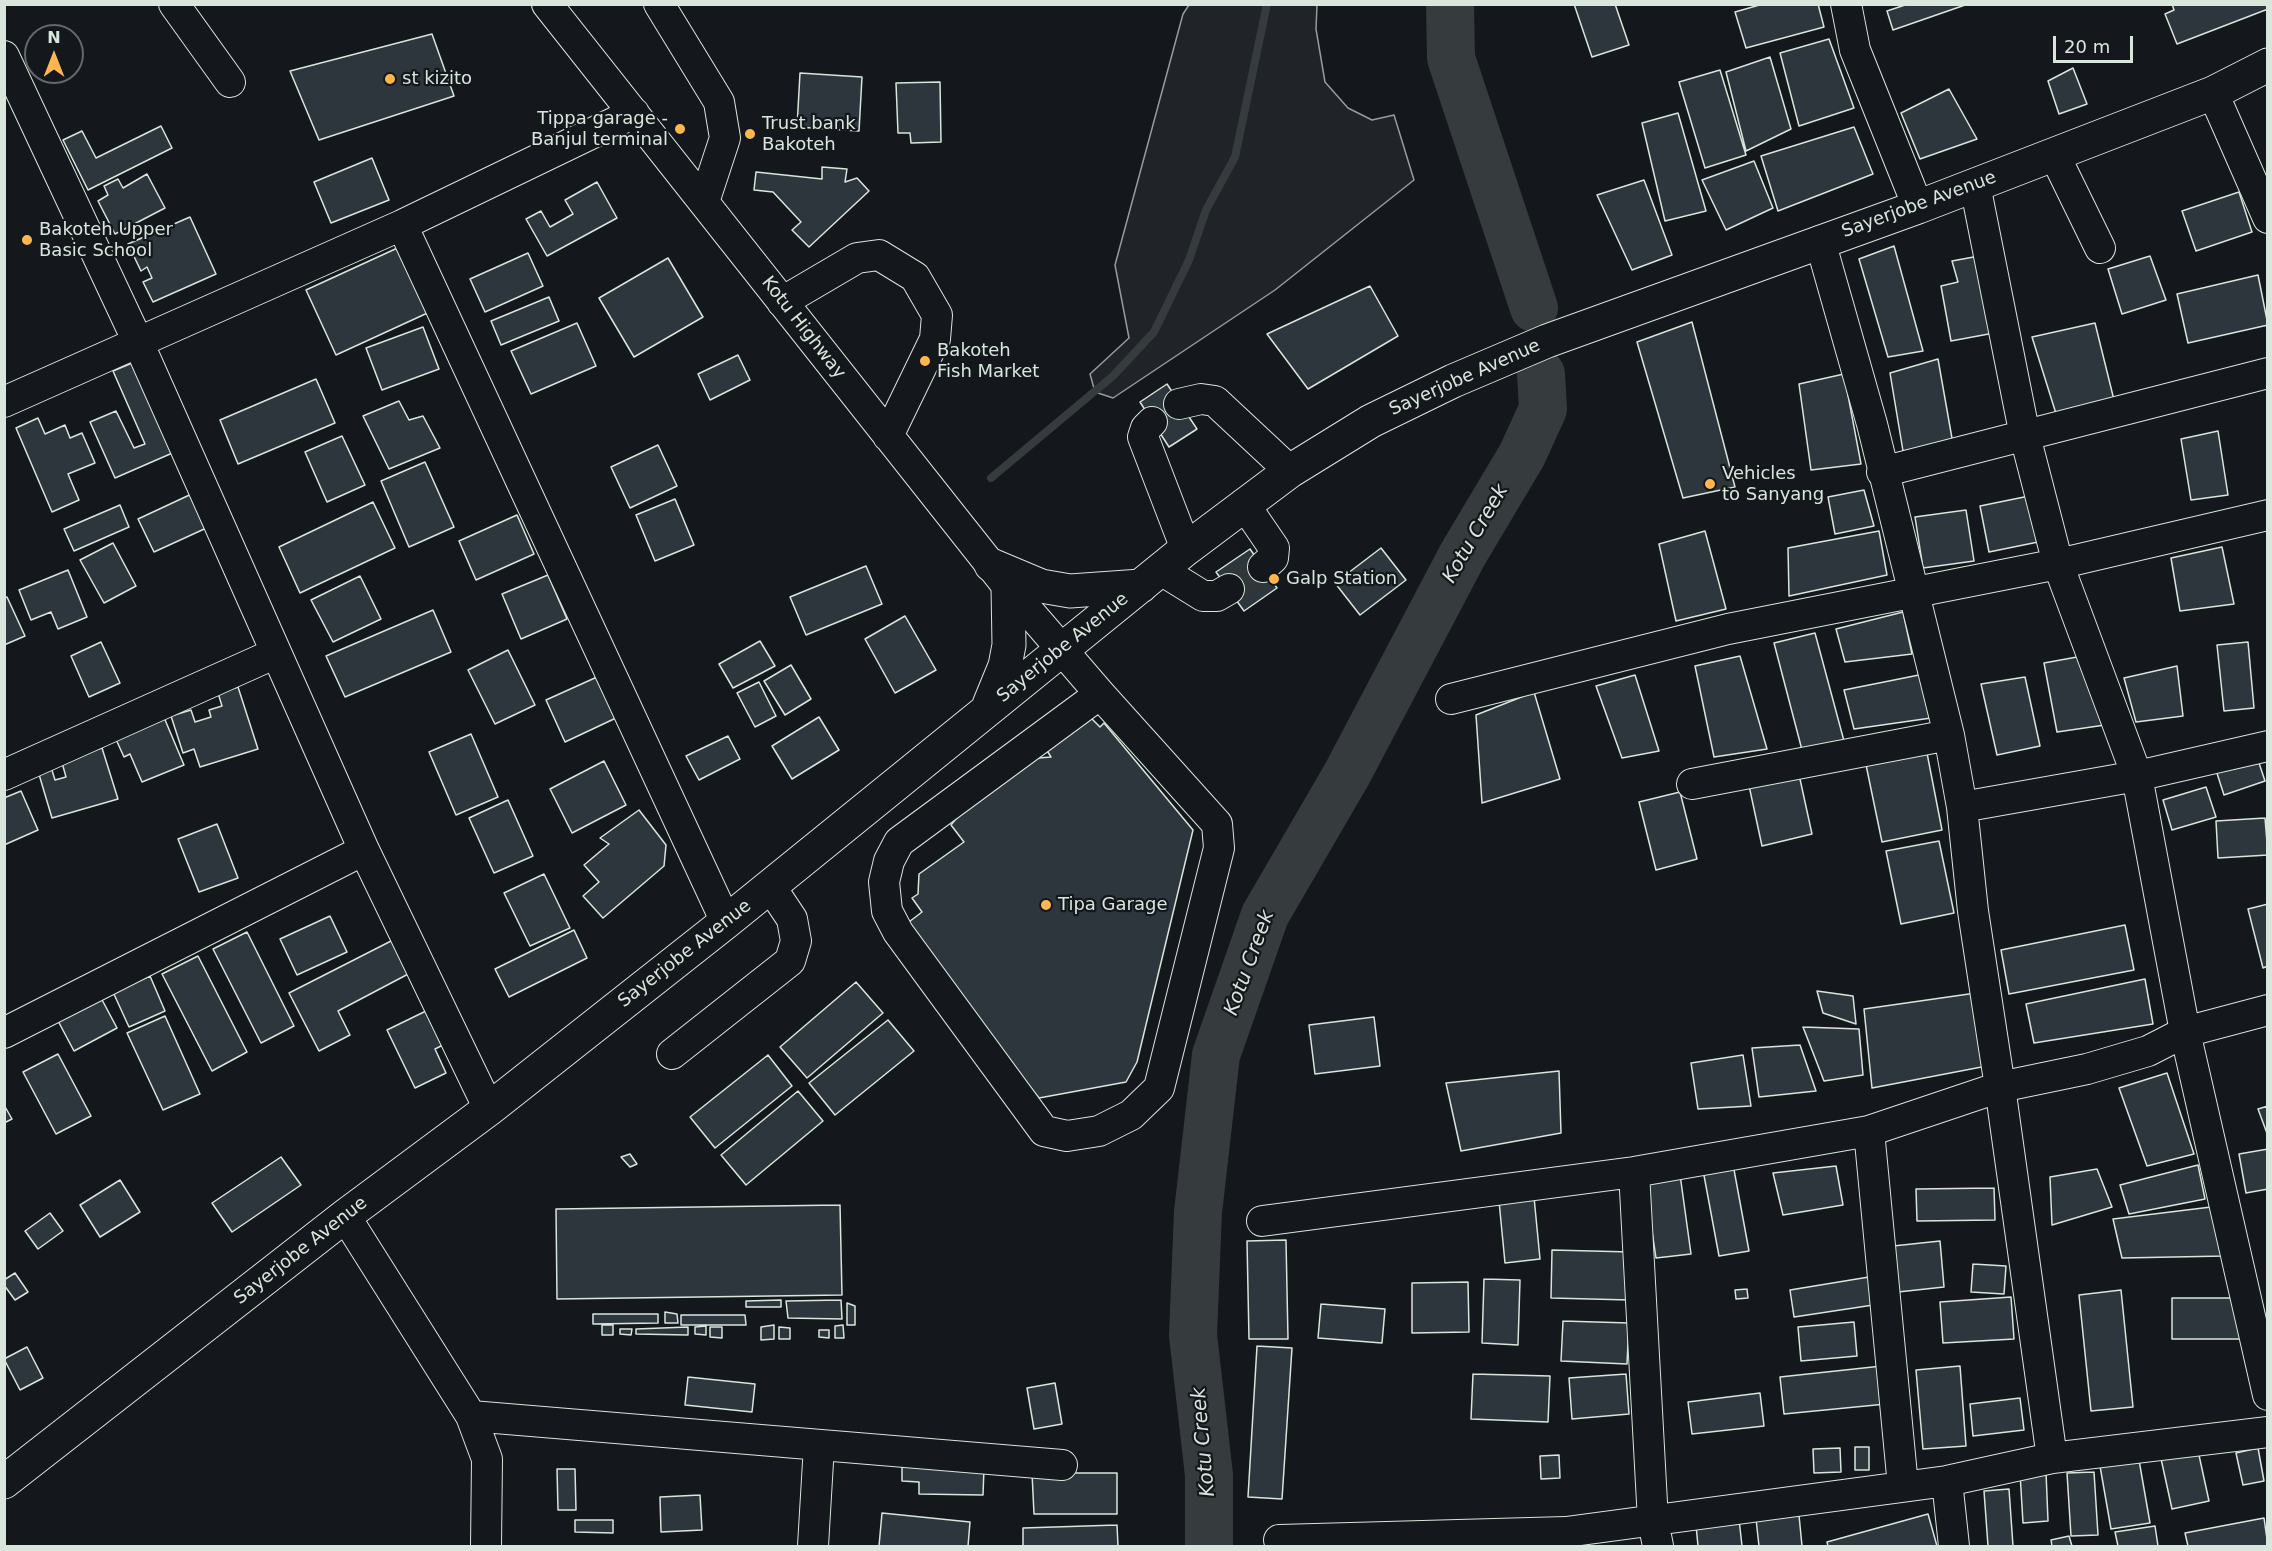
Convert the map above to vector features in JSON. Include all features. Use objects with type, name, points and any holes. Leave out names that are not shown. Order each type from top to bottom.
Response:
[{"type":"main road","name":"Sayerjobe Avenue","points":[[4,1482],[345,1216],[489,1109],[726,922],[1186,549],[1290,471],[1371,421],[1453,381],[1547,341],[1918,207],[2213,93],[2268,65]]},
{"type":"main road","points":[[988,708],[1007,656],[999,576],[1070,591],[1151,578]]},
{"type":"street","points":[[174,4],[230,82]]},
{"type":"street","points":[[659,4],[719,102],[725,138],[704,202]]},
{"type":"street","points":[[1846,4],[1855,50],[1918,207]]},
{"type":"street","name":"Kotu Highway","points":[[555,8],[782,302],[999,576],[1060,650],[1100,694],[1217,824],[1219,848],[1159,1088],[1131,1115],[1099,1131],[1066,1136],[1044,1131],[898,932],[887,911],[884,882],[889,861],[899,842],[1100,694]]},
{"type":"street","points":[[4,56],[138,342],[364,850],[489,1109]]},
{"type":"street","points":[[2213,93],[2268,218]]},
{"type":"street","points":[[4,402],[402,225],[634,112]]},
{"type":"street","points":[[2054,154],[2100,248]]},
{"type":"street","points":[[1975,185],[2025,436],[2058,564],[2137,776],[2185,1032],[2268,1395]]},
{"type":"street","points":[[402,225],[726,922]]},
{"type":"street","points":[[1820,241],[1872,424],[1882,472],[1949,735],[1962,807],[1972,911],[2000,1087],[2052,1458]]},
{"type":"street","points":[[782,302],[857,258],[879,255],[915,277],[937,315],[935,339],[888,436]]},
{"type":"street","points":[[1882,472],[2268,373]]},
{"type":"street","points":[[1179,404],[1201,399],[1215,401],[1290,471]]},
{"type":"street","points":[[1152,422],[1146,428],[1143,437],[1186,549]]},
{"type":"street","points":[[1244,504],[1274,548],[1273,558],[1263,567]]},
{"type":"street","points":[[1451,699],[1728,629],[2058,564],[2268,515]]},
{"type":"street","points":[[1151,578],[1203,596],[1217,596],[1228,589]]},
{"type":"street","points":[[4,775],[276,652]]},
{"type":"street","points":[[1692,784],[1949,735]]},
{"type":"street","points":[[1962,807],[2137,776],[2268,746]]},
{"type":"street","points":[[4,1033],[364,850]]},
{"type":"street","points":[[672,1054],[790,961],[795,940],[792,919],[770,886]]},
{"type":"street","points":[[1262,1221],[1634,1172],[1869,1131],[2000,1087],[2087,1069],[2138,1054],[2185,1032],[2268,1010]]},
{"type":"street","points":[[1869,1131],[1903,1486]]},
{"type":"street","points":[[1634,1172],[1656,1534]]},
{"type":"street","points":[[345,1216],[471,1416],[487,1459],[486,1546]]},
{"type":"street","points":[[471,1416],[1062,1465]]},
{"type":"street","points":[[1279,1540],[1566,1532],[1656,1534],[1903,1486],[1947,1481],[2052,1458],[2268,1432]]},
{"type":"street","points":[[813,1546],[819,1445]]},
{"type":"street","points":[[1947,1481],[1954,1546]]},
{"type":"shaded area","points":[[1189,5],[1317,5],[1316,29],[1325,82],[1348,108],[1372,120],[1394,115],[1414,180],[1275,290],[1113,398],[1095,392],[1090,374],[1129,338],[1115,265],[1183,14]]},
{"type":"building","points":[[1574,4],[1615,4],[1629,45],[1592,57]]},
{"type":"building","points":[[1763,4],[1818,4],[1824,27],[1746,48],[1735,12]]},
{"type":"building","points":[[1908,4],[1968,4],[1893,30],[1887,11]]},
{"type":"building","points":[[2172,4],[2268,4],[2268,9],[2177,44],[2165,14],[2174,10]]},
{"type":"building","points":[[432,34],[454,96],[319,140],[290,71]]},
{"type":"building","points":[[1829,39],[1854,108],[1799,126],[1780,53]]},
{"type":"building","points":[[1770,57],[1791,129],[1746,151],[1726,72]]},
{"type":"building","points":[[2073,68],[2087,104],[2059,114],[2048,81]]},
{"type":"building","points":[[1720,70],[1746,155],[1705,168],[1679,82]]},
{"type":"building","points":[[800,73],[862,77],[859,131],[797,127]]},
{"type":"building","points":[[940,82],[941,142],[911,143],[910,133],[898,133],[896,83]]},
{"type":"building","points":[[1949,89],[1977,139],[1920,159],[1901,113]]},
{"type":"building","points":[[1678,113],[1706,211],[1665,221],[1642,123]]},
{"type":"building","points":[[161,126],[172,148],[88,190],[63,140],[82,131],[96,158]]},
{"type":"building","points":[[1854,127],[1873,174],[1778,211],[1761,156]]},
{"type":"building","points":[[372,158],[389,200],[331,223],[314,182]]},
{"type":"building","points":[[1754,161],[1773,208],[1726,230],[1702,180]]},
{"type":"building","points":[[822,167],[847,169],[845,182],[857,178],[869,191],[809,247],[792,230],[801,222],[773,192],[754,190],[756,172],[822,179]]},
{"type":"building","points":[[147,174],[165,208],[115,234],[98,201],[108,195],[104,186],[118,179],[123,188]]},
{"type":"building","points":[[1644,180],[1672,255],[1632,270],[1597,195]]},
{"type":"building","points":[[597,182],[617,218],[547,256],[526,219],[541,211],[550,227],[573,214],[565,200]]},
{"type":"building","points":[[2239,192],[2252,232],[2196,251],[2182,211]]},
{"type":"building","points":[[190,217],[216,274],[153,302],[143,282],[152,278],[147,267],[141,271],[128,244]]},
{"type":"building","points":[[404,245],[434,310],[336,355],[306,290]]},
{"type":"building","points":[[1894,246],[1923,351],[1888,357],[1859,259]]},
{"type":"building","points":[[528,253],[543,286],[485,312],[470,279]]},
{"type":"building","points":[[1979,256],[1994,333],[1951,341],[1941,286],[1958,282],[1952,261]]},
{"type":"building","points":[[2150,256],[2166,300],[2122,314],[2108,269]]},
{"type":"building","points":[[668,258],[703,317],[634,357],[599,298]]},
{"type":"building","points":[[2258,275],[2268,325],[2188,343],[2177,294]]},
{"type":"building","points":[[1370,286],[1398,336],[1308,389],[1267,334]]},
{"type":"building","points":[[549,297],[559,321],[501,345],[491,321]]},
{"type":"building","points":[[1692,322],[1735,487],[1683,498],[1637,342]]},
{"type":"building","points":[[577,323],[596,366],[531,394],[511,351]]},
{"type":"building","points":[[2095,323],[2115,404],[2058,420],[2032,337]]},
{"type":"building","points":[[423,327],[439,369],[382,390],[366,348]]},
{"type":"building","points":[[738,355],[750,380],[710,400],[698,374]]},
{"type":"building","points":[[1938,359],[1953,444],[1904,457],[1890,373]]},
{"type":"building","points":[[137,361],[177,451],[115,478],[90,422],[116,411],[134,448],[145,444],[113,371]]},
{"type":"building","points":[[1844,374],[1861,464],[1811,470],[1799,384]]},
{"type":"building","points":[[316,379],[335,423],[238,464],[220,420]]},
{"type":"building","points":[[1167,384],[1197,429],[1169,447],[1140,402]]},
{"type":"building","points":[[399,401],[409,420],[423,416],[440,448],[389,469],[363,416]]},
{"type":"building","points":[[38,418],[45,434],[65,425],[70,438],[82,433],[95,463],[68,474],[79,500],[52,512],[16,428]]},
{"type":"building","points":[[2218,431],[2228,495],[2191,500],[2181,439]]},
{"type":"building","points":[[342,436],[365,485],[327,502],[305,452]]},
{"type":"building","points":[[658,445],[677,486],[630,508],[611,467]]},
{"type":"building","points":[[425,462],[454,527],[409,547],[381,481]]},
{"type":"building","points":[[1864,490],[1874,526],[1835,534],[1828,497]]},
{"type":"building","points":[[198,491],[213,525],[154,552],[138,519]]},
{"type":"building","points":[[2034,495],[2043,541],[1989,552],[1980,506]]},
{"type":"building","points":[[675,499],[694,545],[655,561],[636,515]]},
{"type":"building","points":[[373,502],[395,548],[300,593],[279,547]]},
{"type":"building","points":[[120,505],[129,527],[74,551],[64,529]]},
{"type":"building","points":[[1966,510],[1974,561],[1923,568],[1915,517]]},
{"type":"building","points":[[517,515],[534,554],[476,580],[459,541]]},
{"type":"building","points":[[1705,531],[1726,609],[1676,621],[1659,544]]},
{"type":"building","points":[[1879,531],[1887,575],[1789,596],[1788,548]]},
{"type":"building","points":[[113,543],[136,586],[104,603],[80,560]]},
{"type":"building","points":[[2222,547],[2234,604],[2180,611],[2171,558]]},
{"type":"building","points":[[1381,548],[1406,580],[1360,615],[1335,583]]},
{"type":"building","points":[[1250,549],[1277,588],[1244,611],[1216,572]]},
{"type":"building","points":[[866,566],[882,604],[806,635],[790,597]]},
{"type":"building","points":[[68,570],[87,617],[58,629],[51,612],[31,620],[19,590]]},
{"type":"building","points":[[548,575],[567,619],[521,639],[502,594]]},
{"type":"building","points":[[360,576],[381,619],[333,642],[311,600]]},
{"type":"building","points":[[7,597],[25,636],[4,645],[4,598]]},
{"type":"building","points":[[433,610],[451,652],[345,697],[326,656]]},
{"type":"building","points":[[1903,612],[1912,654],[1845,662],[1836,629]]},
{"type":"building","points":[[905,616],[936,670],[895,693],[865,639]]},
{"type":"building","points":[[1815,633],[1844,741],[1802,750],[1774,643]]},
{"type":"building","points":[[760,641],[775,666],[733,688],[719,664]]},
{"type":"building","points":[[101,642],[120,683],[89,697],[71,656]]},
{"type":"building","points":[[2248,642],[2254,708],[2224,711],[2217,645]]},
{"type":"building","points":[[508,650],[535,705],[495,724],[468,670]]},
{"type":"building","points":[[2088,655],[2105,725],[2057,732],[2044,663]]},
{"type":"building","points":[[1740,656],[1767,749],[1714,757],[1695,666]]},
{"type":"building","points":[[791,665],[811,699],[785,715],[764,681]]},
{"type":"building","points":[[2177,666],[2183,716],[2136,722],[2124,678]]},
{"type":"building","points":[[1929,673],[1938,717],[1854,729],[1844,690]]},
{"type":"building","points":[[1635,675],[1659,751],[1622,758],[1596,686]]},
{"type":"building","points":[[597,677],[616,718],[565,742],[546,700]]},
{"type":"building","points":[[2025,677],[2040,746],[1997,755],[1981,684]]},
{"type":"building","points":[[759,682],[776,716],[755,727],[737,693]]},
{"type":"building","points":[[238,687],[258,749],[200,767],[194,749],[183,753],[171,716],[191,710],[195,722],[211,717],[209,710],[222,706],[218,693]]},
{"type":"building","points":[[1534,692],[1560,779],[1482,803],[1476,715]]},
{"type":"building","name":"Tipa Garage","points":[[1087,714],[1100,727],[1104,723],[1193,830],[1137,1062],[1126,1082],[1039,1098],[901,928],[922,912],[912,898],[918,894],[919,874],[964,842],[951,825],[971,800],[1027,759],[1051,757],[1044,746]]},
{"type":"building","points":[[163,715],[184,765],[142,782],[130,754],[124,757],[114,735]]},
{"type":"building","points":[[819,717],[839,750],[792,779],[772,746]]},
{"type":"building","points":[[471,734],[498,797],[456,815],[429,752]]},
{"type":"building","points":[[728,736],[740,759],[699,780],[686,756]]},
{"type":"building","points":[[102,748],[118,799],[52,818],[38,771],[51,767],[55,780],[66,777],[61,759]]},
{"type":"building","points":[[1926,748],[1942,830],[1882,842],[1865,760]]},
{"type":"building","points":[[2255,751],[2265,781],[2224,795],[2214,764]]},
{"type":"building","points":[[604,761],[626,805],[572,833],[550,789]]},
{"type":"building","points":[[1798,770],[1812,834],[1762,846],[1748,781]]},
{"type":"building","points":[[2206,787],[2216,817],[2172,830],[2163,800]]},
{"type":"building","points":[[21,791],[38,830],[4,845],[4,798]]},
{"type":"building","points":[[1680,792],[1697,859],[1656,870],[1639,802]]},
{"type":"building","points":[[508,800],[533,856],[494,873],[469,818]]},
{"type":"building","points":[[639,810],[666,845],[664,866],[603,918],[583,896],[599,882],[584,865],[609,844],[600,838]]},
{"type":"building","points":[[2265,818],[2268,855],[2218,858],[2216,821]]},
{"type":"building","points":[[217,824],[238,878],[199,892],[178,839]]},
{"type":"building","points":[[1939,841],[1954,913],[1901,924],[1886,851]]},
{"type":"building","points":[[544,874],[570,928],[530,946],[504,893]]},
{"type":"building","points":[[2268,904],[2268,966],[2263,968],[2248,909]]},
{"type":"building","points":[[330,916],[347,952],[297,975],[280,939]]},
{"type":"building","points":[[2125,925],[2134,970],[2009,994],[2001,950]]},
{"type":"building","points":[[574,930],[587,958],[509,997],[495,969]]},
{"type":"building","points":[[247,932],[294,1026],[261,1043],[213,949]]},
{"type":"building","points":[[395,939],[412,972],[338,1011],[350,1035],[319,1051],[289,993]]},
{"type":"building","points":[[198,956],[247,1052],[212,1071],[162,974]]},
{"type":"building","points":[[150,976],[165,1011],[129,1027],[113,992]]},
{"type":"building","points":[[2145,979],[2153,1024],[2034,1043],[2026,1004]]},
{"type":"building","points":[[856,982],[883,1013],[807,1078],[780,1047]]},
{"type":"building","points":[[1817,991],[1853,996],[1856,1024],[1823,1013]]},
{"type":"building","points":[[1983,992],[1992,1065],[1872,1088],[1864,1009]]},
{"type":"building","points":[[100,996],[117,1028],[74,1051],[57,1019]]},
{"type":"building","points":[[428,1010],[445,1044],[435,1049],[446,1073],[415,1088],[387,1030]]},
{"type":"building","points":[[165,1016],[200,1094],[163,1110],[127,1033]]},
{"type":"building","points":[[1374,1017],[1380,1066],[1315,1074],[1309,1025]]},
{"type":"building","points":[[888,1020],[914,1051],[835,1115],[809,1083]]},
{"type":"building","points":[[1803,1027],[1859,1029],[1863,1075],[1824,1081]]},
{"type":"building","points":[[1800,1045],[1816,1091],[1759,1097],[1752,1048]]},
{"type":"building","points":[[58,1054],[91,1116],[56,1134],[23,1072]]},
{"type":"building","points":[[768,1055],[792,1086],[715,1148],[690,1117]]},
{"type":"building","points":[[1743,1055],[1751,1106],[1698,1109],[1691,1063]]},
{"type":"building","points":[[1559,1071],[1561,1133],[1461,1151],[1446,1083]]},
{"type":"building","points":[[2167,1073],[2194,1154],[2147,1166],[2119,1088]]},
{"type":"building","points":[[798,1091],[823,1121],[746,1185],[721,1155]]},
{"type":"building","points":[[4,1105],[12,1119],[4,1123]]},
{"type":"building","points":[[2268,1106],[2268,1136],[2258,1109]]},
{"type":"building","points":[[1730,1148],[1749,1251],[1719,1256],[1700,1154]]},
{"type":"building","points":[[2268,1149],[2268,1189],[2246,1193],[2239,1154]]},
{"type":"building","points":[[630,1154],[637,1164],[630,1167],[621,1157]]},
{"type":"building","points":[[281,1157],[301,1185],[232,1232],[212,1203]]},
{"type":"building","points":[[1678,1160],[1691,1254],[1656,1258],[1642,1164]]},
{"type":"building","points":[[2198,1165],[2205,1199],[2129,1214],[2120,1185]]},
{"type":"building","points":[[1836,1166],[1843,1205],[1783,1215],[1773,1173]]},
{"type":"building","points":[[2097,1169],[2112,1207],[2052,1225],[2050,1177]]},
{"type":"building","points":[[120,1180],[140,1212],[100,1237],[80,1205]]},
{"type":"building","points":[[1994,1188],[1995,1220],[1917,1221],[1916,1189]]},
{"type":"building","points":[[1534,1197],[1540,1259],[1505,1263],[1499,1201]]},
{"type":"building","points":[[840,1205],[842,1295],[557,1299],[556,1209]]},
{"type":"building","points":[[2211,1207],[2225,1256],[2122,1258],[2113,1219]]},
{"type":"building","points":[[50,1213],[63,1231],[38,1249],[25,1231]]},
{"type":"building","points":[[1286,1240],[1288,1339],[1249,1339],[1247,1241]]},
{"type":"building","points":[[1940,1241],[1944,1287],[1898,1292],[1893,1246]]},
{"type":"building","points":[[1552,1250],[1631,1252],[1630,1300],[1551,1298]]},
{"type":"building","points":[[1973,1264],[2006,1266],[2004,1294],[1971,1292]]},
{"type":"building","points":[[15,1273],[28,1292],[15,1300],[4,1285],[4,1280]]},
{"type":"building","points":[[1875,1276],[1880,1304],[1794,1317],[1790,1290]]},
{"type":"building","points":[[1484,1279],[1520,1280],[1518,1345],[1482,1343]]},
{"type":"building","points":[[1468,1282],[1469,1332],[1412,1333],[1412,1283]]},
{"type":"building","points":[[1747,1289],[1748,1298],[1736,1299],[1735,1290]]},
{"type":"building","points":[[2121,1290],[2133,1407],[2091,1411],[2079,1295]]},
{"type":"building","points":[[2011,1297],[2014,1339],[1943,1343],[1940,1302]]},
{"type":"building","points":[[2172,1298],[2241,1298],[2241,1339],[2172,1339]]},
{"type":"building","points":[[781,1300],[781,1307],[746,1307],[746,1301]]},
{"type":"building","points":[[841,1300],[842,1319],[788,1318],[786,1301]]},
{"type":"building","points":[[847,1303],[855,1306],[855,1325],[847,1325]]},
{"type":"building","points":[[1321,1304],[1385,1309],[1382,1343],[1318,1338]]},
{"type":"building","points":[[665,1312],[677,1314],[678,1323],[665,1323]]},
{"type":"building","points":[[593,1314],[658,1314],[658,1323],[593,1324]]},
{"type":"building","points":[[681,1315],[745,1315],[746,1325],[681,1325]]},
{"type":"building","points":[[1563,1321],[1629,1323],[1627,1364],[1561,1361]]},
{"type":"building","points":[[1854,1322],[1857,1356],[1801,1361],[1798,1327]]},
{"type":"building","points":[[602,1325],[613,1325],[613,1335],[602,1335]]},
{"type":"building","points":[[774,1325],[774,1339],[761,1340],[761,1327]]},
{"type":"building","points":[[843,1325],[844,1338],[835,1338],[835,1326]]},
{"type":"building","points":[[706,1326],[706,1335],[695,1334],[695,1327]]},
{"type":"building","points":[[688,1327],[688,1335],[636,1334],[636,1329]]},
{"type":"building","points":[[710,1327],[722,1327],[722,1338],[710,1337]]},
{"type":"building","points":[[779,1327],[790,1328],[790,1339],[779,1339]]},
{"type":"building","points":[[620,1329],[632,1329],[631,1335],[620,1334]]},
{"type":"building","points":[[819,1330],[829,1330],[829,1338],[819,1337]]},
{"type":"building","points":[[1257,1346],[1292,1348],[1282,1499],[1248,1497]]},
{"type":"building","points":[[27,1347],[43,1378],[20,1390],[4,1359]]},
{"type":"building","points":[[1882,1366],[1886,1404],[1784,1414],[1780,1377]]},
{"type":"building","points":[[1960,1366],[1966,1446],[1923,1449],[1916,1370]]},
{"type":"building","points":[[1473,1374],[1550,1376],[1548,1422],[1471,1419]]},
{"type":"building","points":[[1626,1374],[1629,1414],[1572,1419],[1569,1378]]},
{"type":"building","points":[[688,1377],[755,1384],[752,1412],[685,1405]]},
{"type":"building","points":[[1055,1383],[1062,1424],[1034,1429],[1027,1388]]},
{"type":"building","points":[[1760,1393],[1764,1426],[1692,1434],[1688,1402]]},
{"type":"building","points":[[2020,1398],[2024,1430],[1973,1436],[1970,1404]]},
{"type":"building","points":[[2197,1446],[2209,1501],[2172,1509],[2160,1454]]},
{"type":"building","points":[[1855,1447],[1869,1447],[1869,1470],[1855,1470]]},
{"type":"building","points":[[1840,1448],[1841,1472],[1814,1473],[1813,1449]]},
{"type":"building","points":[[2258,1448],[2264,1481],[2243,1485],[2236,1453]]},
{"type":"building","points":[[1559,1455],[1560,1478],[1541,1479],[1540,1456]]},
{"type":"building","points":[[2139,1460],[2150,1523],[2111,1529],[2100,1466]]},
{"type":"building","points":[[902,1466],[984,1468],[983,1495],[919,1494],[919,1482],[902,1481]]},
{"type":"building","points":[[557,1469],[575,1469],[576,1510],[558,1510]]},
{"type":"building","points":[[2046,1472],[2048,1521],[2023,1523],[2020,1473]]},
{"type":"building","points":[[2094,1472],[2098,1535],[2071,1536],[2067,1473]]},
{"type":"building","points":[[1032,1473],[1117,1473],[1117,1514],[1034,1514]]},
{"type":"building","points":[[2009,1489],[2013,1546],[1988,1546],[1984,1491]]},
{"type":"building","points":[[700,1495],[702,1530],[661,1532],[660,1497]]},
{"type":"building","points":[[1798,1505],[1802,1546],[1759,1546],[1755,1510]]},
{"type":"building","points":[[1738,1510],[1742,1546],[1698,1546],[1695,1515]]},
{"type":"building","points":[[882,1513],[970,1522],[968,1546],[879,1546]]},
{"type":"building","points":[[1928,1514],[1937,1546],[1828,1546],[1827,1542]]},
{"type":"building","points":[[2264,1518],[2268,1546],[2188,1546],[2185,1533]]},
{"type":"building","points":[[575,1520],[613,1520],[613,1533],[575,1532]]},
{"type":"building","points":[[1117,1525],[1118,1546],[1023,1546],[1023,1528]]},
{"type":"building","points":[[2155,1526],[2158,1546],[2118,1546],[2115,1532]]},
{"type":"building","points":[[2069,1536],[2072,1546],[2052,1546],[2051,1540]]},
{"type":"waterway","points":[[991,478],[1113,376],[1154,332],[1189,260],[1206,210],[1235,157],[1267,4]]},
{"type":"waterway","name":"Kotu Creek","points":[[1450,4],[1451,58],[1534,308]]},
{"type":"waterway","name":"Kotu Creek","points":[[1209,1546],[1209,1475],[1193,1335],[1198,1212],[1216,1055],[1265,915],[1347,774],[1463,554],[1522,455],[1543,409],[1541,374]]},
{"type":"tunnel","points":[[1229,589],[1263,567]]},
{"type":"place","name":"st kizito","points":[[390,79]]},
{"type":"place","name":"Tippa garage - Banjul terminal","points":[[680,129]]},
{"type":"place","name":"Trust bank Bakoteh","points":[[750,134]]},
{"type":"place","name":"Bakoteh Upper Basic School","points":[[27,240]]},
{"type":"place","name":"Bakoteh Fish Market","points":[[925,361]]},
{"type":"place","name":"Vehicles to Sanyang","points":[[1710,484]]},
{"type":"place","name":"Galp Station","points":[[1274,579]]},
{"type":"place","name":"Tipa Garage","points":[[1046,905]]}]
